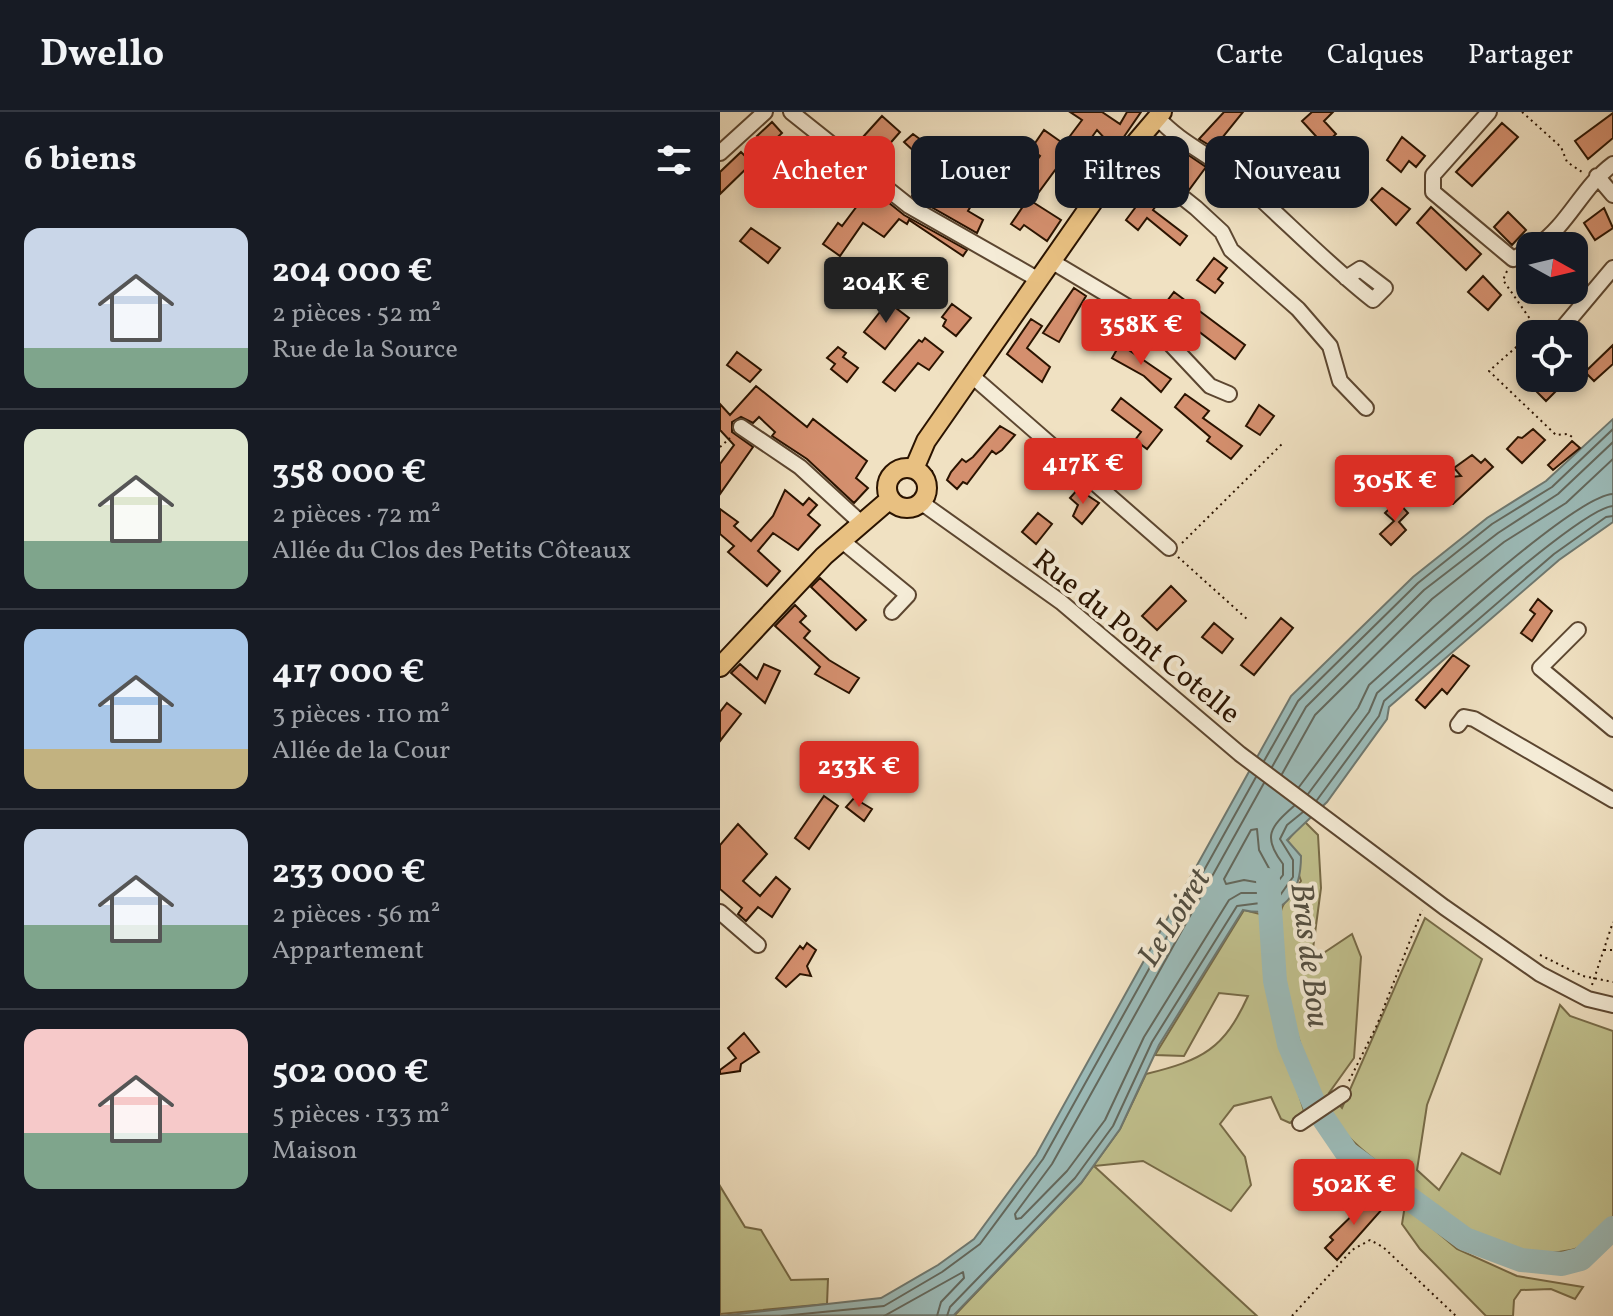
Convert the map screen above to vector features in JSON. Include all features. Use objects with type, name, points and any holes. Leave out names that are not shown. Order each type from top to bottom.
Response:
[{"type":"main road","points":[[1142,136],[1160,115]]},
{"type":"main road","points":[[914,469],[926,441],[1088,208]]},
{"type":"main road","points":[[901,469],[914,469],[927,483],[922,503],[905,509],[890,499],[887,487],[891,476],[901,469]]},
{"type":"main road","points":[[720,667],[841,540],[890,499]]},
{"type":"street","points":[[720,153],[765,112]]},
{"type":"street","points":[[791,112],[909,206],[1039,280]]},
{"type":"street","points":[[1489,112],[1430,182],[1433,192],[1513,259],[1516,257]]},
{"type":"street","points":[[1160,115],[1176,135],[1239,178],[1346,278]]},
{"type":"street","points":[[1557,232],[1595,178],[1613,164]]},
{"type":"street","points":[[1595,178],[1613,195]]},
{"type":"street","points":[[1189,203],[1222,232],[1231,250],[1298,309],[1330,346],[1340,381],[1366,408]]},
{"type":"street","points":[[1051,261],[1145,317],[1210,386],[1229,394]]},
{"type":"street","points":[[1569,320],[1613,268]]},
{"type":"street","points":[[972,376],[1169,548]]},
{"type":"street","points":[[741,427],[800,467],[860,522]]},
{"type":"street","name":"Rue du Pont Cotelle","points":[[922,503],[1061,602],[1240,754],[1428,894]]},
{"type":"street","points":[[841,540],[908,595],[892,612]]},
{"type":"street","points":[[1578,630],[1540,668],[1613,729]]},
{"type":"street","points":[[1458,725],[1464,717],[1474,719],[1613,800]]},
{"type":"street","points":[[1428,894],[1540,974],[1588,999],[1613,1005]]},
{"type":"street","points":[[720,912],[758,945]]},
{"type":"street","points":[[1300,1123],[1343,1094]]},
{"type":"path","points":[[1522,112],[1561,147],[1567,162],[1595,178]]},
{"type":"path","points":[[1513,259],[1503,280],[1531,320]]},
{"type":"path","points":[[1516,347],[1489,371],[1556,435],[1568,434],[1575,439]]},
{"type":"path","points":[[720,447],[741,427]]},
{"type":"path","points":[[1169,548],[1179,546],[1284,442]]},
{"type":"path","points":[[1169,548],[1247,619]]},
{"type":"path","points":[[1343,1094],[1377,1025],[1428,894]]},
{"type":"path","points":[[1588,999],[1613,922]]},
{"type":"path","points":[[1603,950],[1613,950]]},
{"type":"path","points":[[1292,1316],[1352,1250],[1370,1240],[1383,1247],[1456,1316]]},
{"type":"green space","points":[[1304,821],[1318,835],[1321,888],[1312,956],[1319,956],[1352,934],[1361,957],[1354,1058],[1329,1093],[1342,1108],[1425,918],[1482,959],[1427,1105],[1417,1170],[1439,1190],[1462,1153],[1500,1174],[1560,1005],[1570,1016],[1613,1031],[1613,1216],[1589,1241],[1571,1250],[1546,1253],[1522,1250],[1475,1233],[1432,1205],[1369,1156],[1335,1120],[1323,1101],[1302,1049],[1281,960],[1281,911],[1301,881],[1287,841]]},
{"type":"green space","points":[[1244,910],[1260,914],[1267,990],[1304,1111],[1290,1123],[1281,1119],[1271,1097],[1234,1106],[1220,1124],[1245,1157],[1251,1185],[1231,1211],[1143,1161],[1094,1166],[1257,1316],[954,1316],[1081,1183],[1120,1129],[1146,1074],[1197,1057],[1209,1050],[1230,1029],[1248,996],[1219,993],[1184,1056],[1155,1055]]},
{"type":"green space","points":[[720,1186],[745,1227],[761,1230],[791,1280],[828,1279],[827,1304],[720,1314]]},
{"type":"green space","points":[[1405,1205],[1457,1249],[1517,1276],[1583,1287],[1575,1299],[1551,1289],[1521,1290],[1514,1300],[1513,1316],[1486,1316],[1420,1249],[1402,1224]]},
{"type":"water","name":"Le Loiret","points":[[1613,419],[1613,522],[1559,560],[1389,707],[1387,719],[1327,802],[1287,840],[1301,856],[1298,882],[1287,901],[1269,911],[1243,910],[1159,1045],[1120,1129],[1081,1183],[954,1315],[720,1316],[881,1298],[938,1265],[974,1239],[1036,1155],[1291,696],[1413,577],[1487,518],[1546,481]]},
{"type":"building","points":[[1070,112],[1102,112],[1120,124],[1127,112],[1141,112],[1124,136],[1102,136],[1097,130],[1093,136],[1070,136],[1082,120]]},
{"type":"building","points":[[1224,112],[1243,112],[1224,136],[1205,136],[1205,143],[1199,139]]},
{"type":"building","points":[[1312,112],[1333,112],[1324,121],[1336,134],[1316,136],[1302,121]]},
{"type":"building","points":[[1613,113],[1613,138],[1588,159],[1575,141]]},
{"type":"building","points":[[882,116],[900,132],[895,138],[864,136]]},
{"type":"building","points":[[772,122],[782,133],[779,136],[757,136]]},
{"type":"building","points":[[1502,123],[1518,137],[1472,186],[1456,172]]},
{"type":"building","points":[[1044,130],[1055,138],[1055,170],[1039,192],[1039,137]]},
{"type":"building","points":[[913,134],[916,136],[911,136],[911,148],[904,142]]},
{"type":"building","points":[[1402,137],[1425,156],[1416,167],[1409,161],[1401,172],[1387,160]]},
{"type":"building","points":[[741,152],[744,155],[744,171],[720,194],[720,172]]},
{"type":"building","points":[[1189,156],[1205,168],[1189,190]]},
{"type":"building","points":[[1382,188],[1410,209],[1396,225],[1371,200]]},
{"type":"building","points":[[1039,206],[1061,220],[1047,241],[1024,225],[1020,230],[1011,224],[1022,208]]},
{"type":"building","points":[[1431,207],[1481,254],[1466,270],[1417,223]]},
{"type":"building","points":[[856,208],[895,208],[967,250],[963,256],[909,220],[907,224],[899,219],[884,237],[863,223],[840,256],[823,244],[838,223],[842,226]]},
{"type":"building","points":[[933,208],[970,208],[968,211],[983,220],[977,233]]},
{"type":"building","points":[[1135,208],[1154,208],[1153,210],[1187,236],[1180,245],[1147,218],[1138,230],[1126,220]]},
{"type":"building","points":[[1604,208],[1613,228],[1595,240],[1584,223]]},
{"type":"building","points":[[1508,212],[1526,230],[1516,232],[1516,241],[1512,245],[1494,227]]},
{"type":"building","points":[[751,228],[780,248],[768,263],[740,241]]},
{"type":"building","points":[[1214,258],[1227,268],[1218,279],[1223,283],[1215,293],[1197,280]]},
{"type":"building","points":[[1483,276],[1501,295],[1488,310],[1468,292]]},
{"type":"building","points":[[1074,288],[1086,296],[1059,342],[1043,333]]},
{"type":"building","points":[[1174,292],[1245,345],[1235,359],[1164,305]]},
{"type":"building","points":[[888,302],[909,318],[885,349],[864,332]]},
{"type":"building","points":[[952,304],[971,318],[956,336],[943,326],[946,320],[942,317]]},
{"type":"building","points":[[1031,319],[1042,326],[1027,348],[1050,367],[1042,382],[1007,354]]},
{"type":"building","points":[[925,338],[943,352],[929,370],[918,363],[895,391],[883,382],[919,340],[922,342]]},
{"type":"building","points":[[1120,344],[1171,379],[1161,392],[1144,376],[1112,358]]},
{"type":"building","points":[[1613,345],[1613,364],[1594,381],[1588,375],[1588,369]]},
{"type":"building","points":[[838,347],[846,353],[843,357],[858,368],[847,382],[831,369],[835,364],[827,358]]},
{"type":"building","points":[[737,352],[761,370],[750,382],[727,365]]},
{"type":"building","points":[[756,386],[807,427],[813,419],[867,461],[856,478],[868,488],[854,503],[807,459],[772,436],[775,432],[759,417],[753,423],[741,417],[732,422],[732,432],[753,447],[720,494],[720,464],[734,445],[720,430],[720,404],[730,415]]},
{"type":"building","points":[[1537,392],[1555,392],[1546,401]]},
{"type":"building","points":[[1185,394],[1209,411],[1203,418],[1242,446],[1231,459],[1207,441],[1210,437],[1175,407]]},
{"type":"building","points":[[1121,398],[1162,430],[1147,449],[1135,440],[1141,432],[1112,410]]},
{"type":"building","points":[[1259,405],[1274,416],[1260,435],[1246,426]]},
{"type":"building","points":[[1000,426],[1015,435],[1002,450],[996,454],[992,451],[967,484],[963,482],[957,489],[947,480],[951,472],[962,459],[966,462],[973,457]]},
{"type":"building","points":[[1533,429],[1545,440],[1522,463],[1507,449],[1518,437],[1522,438]]},
{"type":"building","points":[[1572,441],[1580,448],[1553,470],[1548,465]]},
{"type":"building","points":[[1106,444],[1128,462],[1117,474],[1096,457]]},
{"type":"building","points":[[1472,455],[1481,463],[1485,459],[1493,467],[1453,504],[1448,504],[1437,491],[1441,478],[1461,476],[1454,468]]},
{"type":"building","points":[[1078,489],[1099,503],[1082,524],[1073,516],[1078,505],[1070,498]]},
{"type":"building","points":[[785,490],[803,505],[809,498],[817,505],[808,515],[820,525],[798,550],[773,533],[758,551],[780,571],[767,586],[728,552],[734,546],[720,534],[720,509],[738,522],[734,526],[751,541],[773,516]]},
{"type":"building","points":[[1397,501],[1408,513],[1399,522],[1406,530],[1391,545],[1380,534],[1394,521],[1385,513]]},
{"type":"building","points":[[1038,513],[1052,524],[1036,544],[1022,532]]},
{"type":"building","points":[[820,578],[866,620],[856,630],[811,587]]},
{"type":"building","points":[[1171,586],[1186,601],[1157,630],[1142,616]]},
{"type":"building","points":[[1538,599],[1552,611],[1532,641],[1521,633],[1535,614],[1530,610]]},
{"type":"building","points":[[795,605],[806,616],[800,622],[810,631],[804,638],[829,660],[859,678],[849,693],[815,674],[820,667],[775,626]]},
{"type":"building","points":[[1281,618],[1293,628],[1254,675],[1241,665]]},
{"type":"building","points":[[1214,623],[1233,639],[1222,653],[1202,637]]},
{"type":"building","points":[[1453,655],[1469,666],[1447,694],[1442,689],[1425,708],[1416,700]]},
{"type":"building","points":[[740,664],[757,679],[764,664],[780,671],[765,703],[731,673]]},
{"type":"building","points":[[727,703],[741,714],[720,741],[720,712]]},
{"type":"building","points":[[824,796],[838,806],[809,849],[795,838]]},
{"type":"building","points":[[854,798],[872,809],[864,821],[846,807]]},
{"type":"building","points":[[738,824],[767,854],[743,881],[760,896],[776,877],[790,889],[772,917],[758,907],[746,921],[738,914],[742,908],[720,889],[720,845]]},
{"type":"building","points":[[807,943],[816,950],[807,966],[811,976],[800,974],[786,987],[776,978],[800,946],[803,949]]},
{"type":"building","points":[[744,1033],[759,1052],[741,1064],[740,1071],[720,1074],[720,1070],[736,1058],[728,1048]]},
{"type":"building","points":[[1372,1196],[1385,1206],[1337,1260],[1325,1248],[1333,1240],[1330,1237]]},
{"type":"waterway","name":"Bras de Bou","points":[[1268,880],[1275,981],[1289,1044],[1315,1106],[1347,1153],[1465,1239],[1521,1260],[1562,1264],[1581,1259],[1613,1228]]}]
